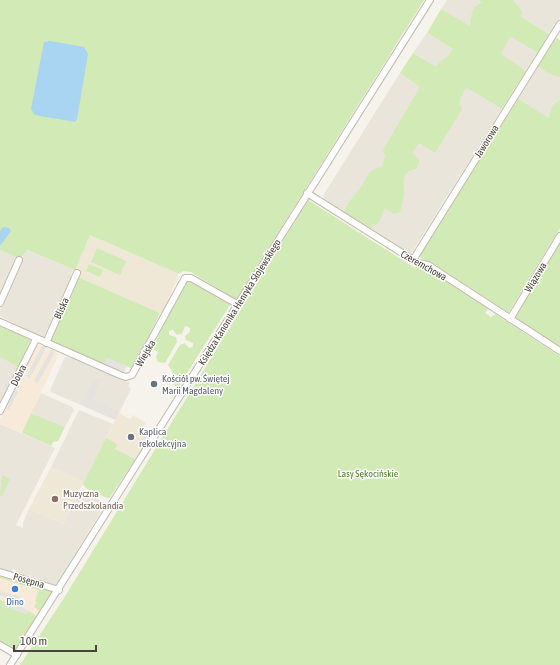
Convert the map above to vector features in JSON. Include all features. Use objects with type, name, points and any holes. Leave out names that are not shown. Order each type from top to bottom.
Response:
[{"type":"street","name":"Księdza Kanonika Henryka Słojewskiego","points":[[10,665],[59,590],[237,304],[430,0]]},
{"type":"street","name":"Jaworowa","points":[[413,260],[560,24]]},
{"type":"street","name":"Czeremchowa","points":[[307,193],[413,260],[428,265],[560,351]]},
{"type":"street","name":"Wiązowa","points":[[510,319],[560,236]]},
{"type":"street","points":[[0,303],[19,260]]},
{"type":"street","name":"Bliska","points":[[46,343],[77,273]]},
{"type":"street","name":"Wiejska","points":[[0,322],[120,375],[129,376],[132,375],[146,352],[185,278],[191,278],[237,304]]},
{"type":"street","name":"Dobra","points":[[0,411],[36,339]]},
{"type":"street","name":"Posępna","points":[[0,572],[59,590]]},
{"type":"street","points":[[0,645],[17,655]]},
{"type":"shaded area","points":[[447,0],[479,0],[496,11],[489,22],[538,53],[526,71],[477,39],[470,27],[441,9]]},
{"type":"shaded area","points":[[503,0],[560,0],[560,17],[549,34],[500,4]]},
{"type":"shaded area","points":[[427,33],[471,60],[458,81],[413,53]]},
{"type":"shaded area","points":[[542,58],[560,69],[560,125],[517,98]]},
{"type":"shaded area","points":[[400,73],[421,87],[458,81],[502,109],[412,252],[409,253],[324,199],[324,194]]},
{"type":"shaded area","points":[[90,235],[179,274],[163,312],[160,313],[78,277],[79,274],[74,272]]},
{"type":"shaded area","points":[[0,250],[16,257],[0,298]]},
{"type":"shaded area","points":[[26,250],[75,270],[71,273],[72,277],[45,339],[0,316],[0,310]]},
{"type":"shaded area","points":[[37,344],[59,354],[22,433],[0,424],[0,420]]},
{"type":"shaded area","points":[[42,346],[46,348],[30,378],[26,376]]},
{"type":"shaded area","points":[[51,350],[55,352],[38,383],[34,381]]},
{"type":"shaded area","points":[[0,357],[18,367],[0,403]]},
{"type":"shaded area","points":[[65,357],[74,358],[90,365],[90,367],[99,369],[130,383],[128,386],[131,389],[120,411],[94,400],[102,381],[93,377],[81,405],[51,392],[50,390]]},
{"type":"shaded area","points":[[107,358],[127,366],[123,374],[104,366]]},
{"type":"shaded area","points":[[93,377],[102,380],[94,400],[120,411],[115,420],[81,405]]},
{"type":"shaded area","points":[[15,390],[18,392],[9,410],[6,409]]},
{"type":"shaded area","points":[[41,393],[72,407],[74,410],[65,427],[31,413]]},
{"type":"shaded area","points":[[79,410],[113,424],[84,482],[51,467]]},
{"type":"shaded area","points":[[119,413],[130,419],[133,415],[146,423],[142,429],[152,435],[110,497],[107,498],[86,488],[83,484],[63,524],[29,509],[51,467],[84,481]]},
{"type":"shaded area","points":[[0,424],[55,448],[16,525],[23,528],[23,523],[29,509],[63,524],[80,491],[104,502],[105,505],[56,585],[32,579],[32,576],[28,575],[27,578],[16,574],[16,570],[12,569],[12,573],[0,570]]},
{"type":"shaded area","points":[[0,573],[55,591],[15,649],[0,642]]},
{"type":"shaded area","points":[[0,591],[20,597],[19,601],[0,595]]},
{"type":"shaded area","points":[[5,602],[22,607],[29,611],[26,614],[4,606]]},
{"type":"green space","points":[[0,0],[424,0],[236,300],[191,272],[183,271],[179,274],[90,235],[75,270],[27,250],[23,256],[18,258],[0,250]]},
{"type":"green space","points":[[479,0],[513,0],[522,11],[521,17],[549,34],[538,53],[510,36],[501,54],[526,71],[502,109],[466,87],[459,102],[462,109],[435,153],[419,143],[412,153],[419,160],[417,167],[405,175],[404,196],[400,212],[394,214],[385,208],[379,222],[371,228],[344,212],[349,202],[370,172],[382,167],[385,156],[383,150],[420,87],[400,73],[413,53],[436,67],[453,49],[427,33],[441,9],[470,26],[471,16],[474,9],[478,4],[482,3]]},
{"type":"green space","points":[[555,37],[560,40],[560,77],[549,74],[537,65]]},
{"type":"green space","points":[[517,98],[549,118],[550,112],[555,103],[560,100],[560,228],[507,315],[418,256]]},
{"type":"green space","name":"Lasy Sękocińskie","points":[[308,200],[415,268],[417,264],[428,268],[487,306],[488,309],[485,313],[491,317],[495,314],[560,356],[560,665],[20,665],[64,598]]},
{"type":"green space","points":[[560,241],[560,349],[513,319]]},
{"type":"green space","points":[[97,248],[126,261],[120,275],[91,262]]},
{"type":"green space","points":[[89,264],[103,270],[100,277],[86,271]]},
{"type":"green space","points":[[78,277],[160,313],[133,369],[107,358],[104,366],[50,342]]},
{"type":"green space","points":[[192,281],[207,290],[207,292],[212,293],[230,305],[178,387],[174,385],[172,371],[168,365],[180,345],[185,343],[189,348],[193,347],[193,343],[186,340],[185,336],[190,332],[190,328],[185,326],[182,334],[177,335],[173,330],[169,331],[169,335],[176,337],[177,342],[165,363],[158,362],[156,357],[158,352],[152,349],[185,282]]},
{"type":"green space","points":[[0,325],[31,339],[18,367],[0,357]]},
{"type":"green space","points":[[31,413],[65,427],[58,441],[53,442],[51,446],[22,433]]},
{"type":"green space","points":[[106,438],[117,444],[115,449],[135,459],[110,497],[107,498],[86,488],[83,484]]},
{"type":"green space","points":[[2,475],[10,479],[2,496],[0,495]]},
{"type":"green space","points":[[0,573],[55,591],[40,611],[34,607],[37,602],[35,601],[39,590],[0,578]]},
{"type":"green space","points":[[0,600],[5,602],[5,606],[26,614],[29,611],[36,616],[18,649],[13,649],[0,642]]},
{"type":"water","points":[[50,41],[84,47],[88,54],[77,119],[75,122],[35,115],[31,109],[44,42]]},
{"type":"water","points":[[3,227],[9,228],[11,231],[0,246],[0,231]]},
{"type":"place","name":"Kościół pw. Świętej Marii Magdaleny","points":[[154,384]]},
{"type":"place","name":"Kaplica rekolekcyjna","points":[[131,437]]},
{"type":"place","name":"Muzyczna Przedszkolandia","points":[[55,499]]},
{"type":"place","name":"Dino","points":[[15,589]]}]
